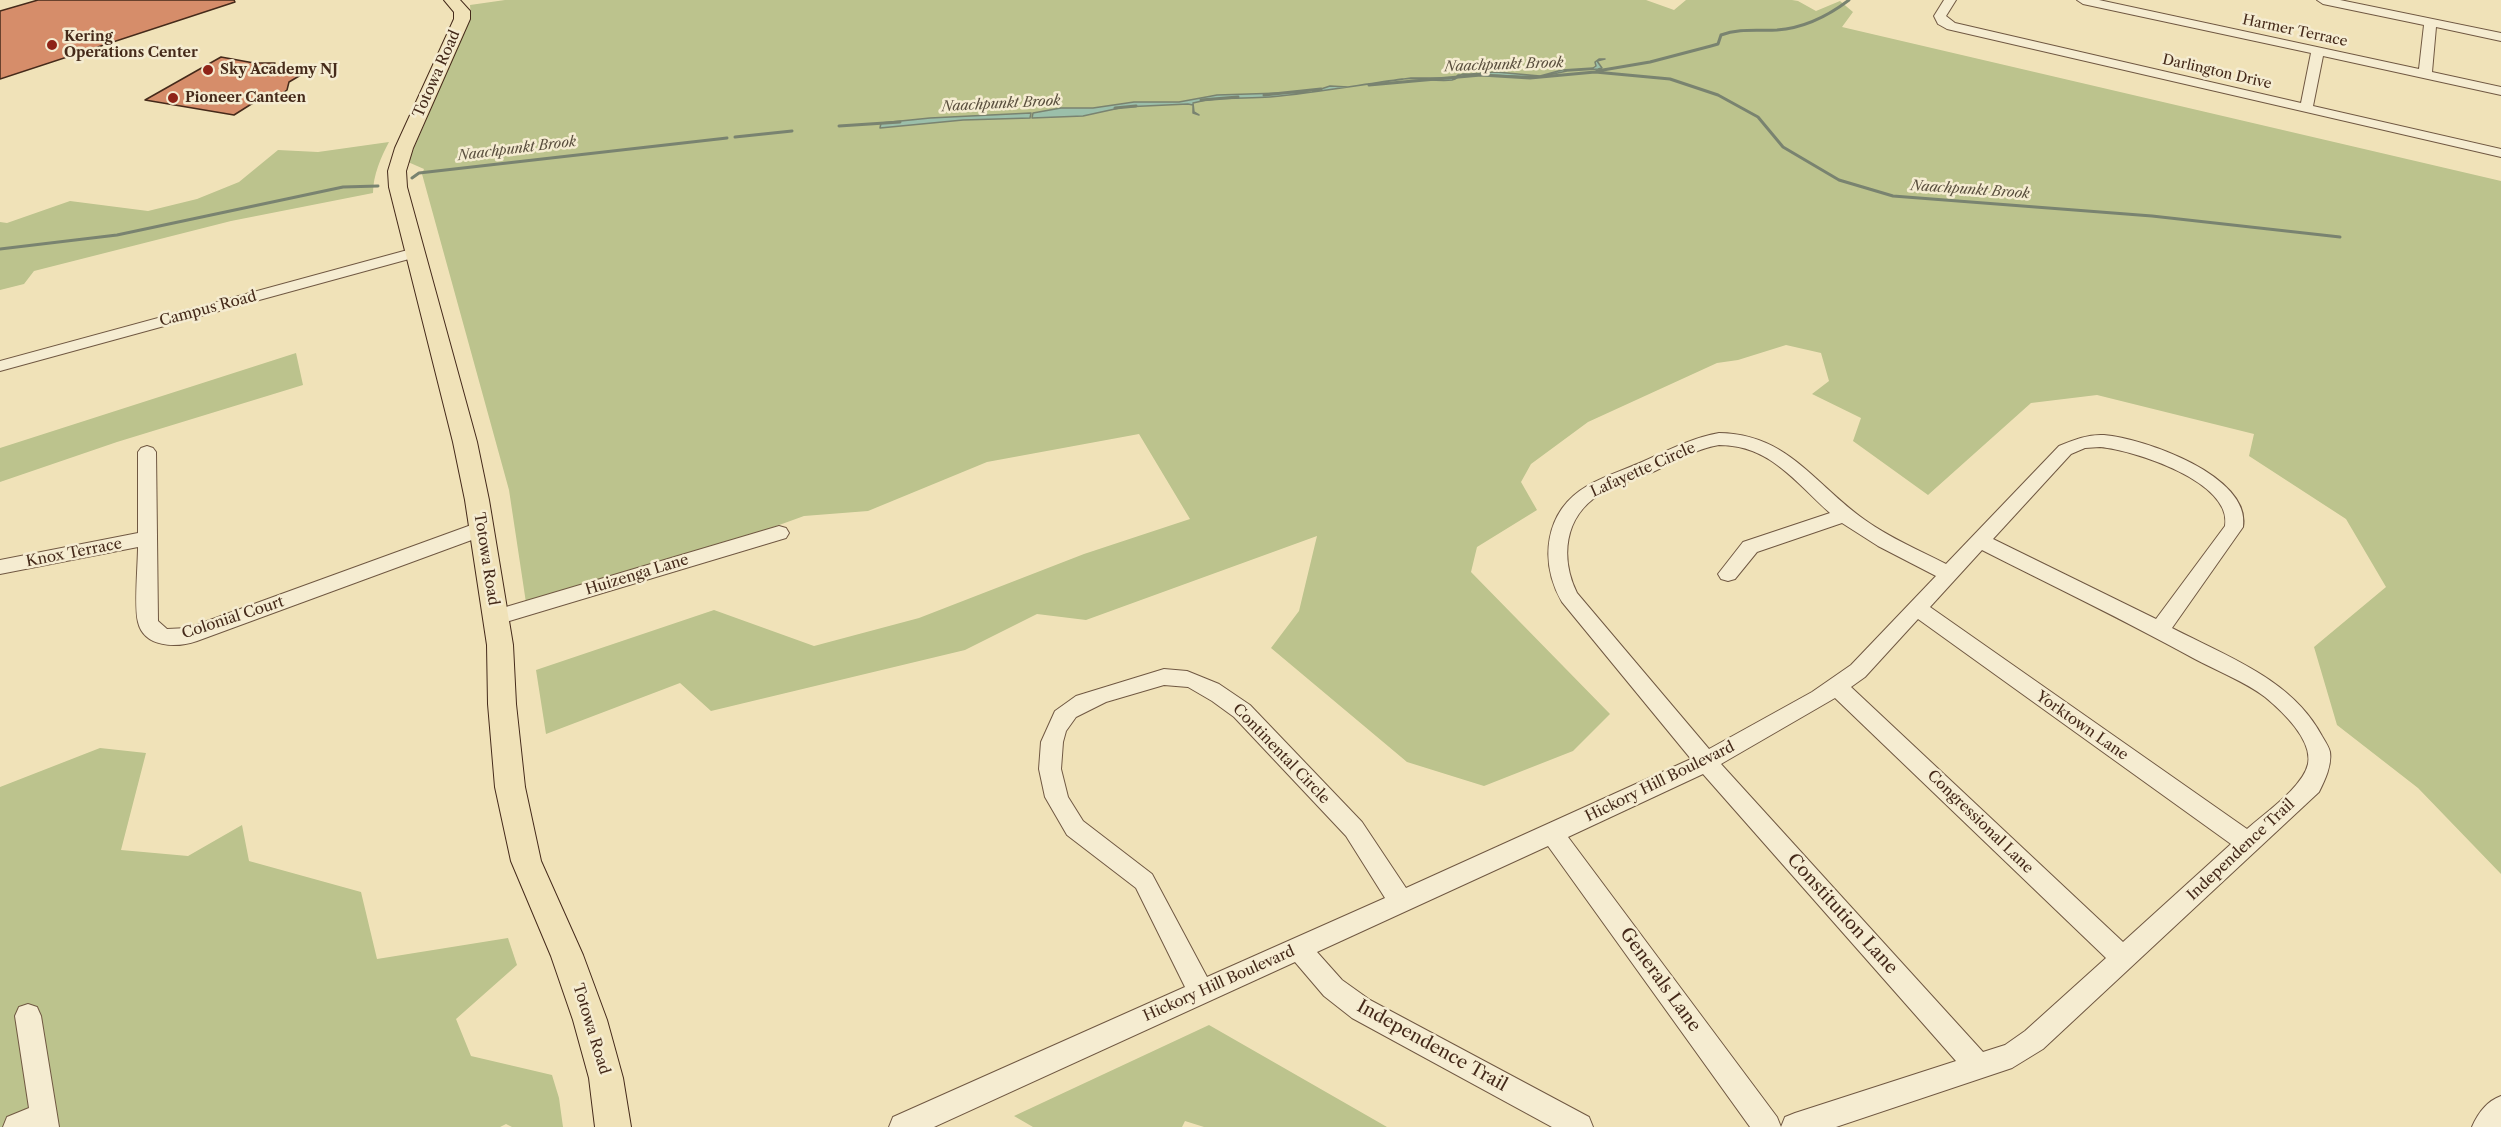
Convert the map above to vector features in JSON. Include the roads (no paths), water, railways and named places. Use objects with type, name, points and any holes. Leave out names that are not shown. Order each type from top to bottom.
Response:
[{"type":"main road","name":"Totowa Road","points":[[452,0],[462,11],[462,19],[404,148],[397,171],[398,187],[465,441],[482,529],[500,645],[502,704],[510,787],[526,861],[567,955],[590,1020],[606,1078],[613,1127]]},
{"type":"street","name":"Harmer Terrace","points":[[2083,0],[2501,91]]},
{"type":"street","points":[[2323,0],[2501,37]]},
{"type":"street","name":"Darlington Drive","points":[[1947,4],[1940,18],[1951,26],[2501,153]]},
{"type":"street","points":[[2426,75],[2430,22]]},
{"type":"street","points":[[2306,108],[2318,51]]},
{"type":"street","name":"Campus Road","points":[[0,366],[415,253]]},
{"type":"street","name":"Lafayette Circle","points":[[1706,762],[1569,597],[1562,584],[1557,568],[1558,534],[1567,515],[1588,493],[1699,444],[1719,439],[1736,439],[1752,443],[1778,455],[1823,498],[1845,515],[1949,574]]},
{"type":"street","name":"Hickory Hill Boulevard","points":[[903,1127],[1552,834],[1706,762],[1858,671],[2065,450],[2087,440],[2115,441],[2132,446],[2215,484],[2230,501],[2236,519],[2234,527],[2159,630]]},
{"type":"street","name":"Colonial Court","points":[[147,452],[148,622],[156,634],[163,637],[190,636],[482,529]]},
{"type":"street","points":[[1728,574],[1749,547],[1845,515]]},
{"type":"street","name":"Huizenga Lane","points":[[496,617],[779,533]]},
{"type":"street","name":"Knox Terrace","points":[[0,567],[148,538]]},
{"type":"street","name":"Independence Trail","points":[[1794,1127],[2012,1055],[2034,1040],[2311,785],[2319,763],[2319,751],[2308,730],[2271,690],[2159,630],[1980,541]]},
{"type":"street","name":"Yorktown Lane","points":[[1917,608],[2248,843]]},
{"type":"street","name":"Continental Circle","points":[[1201,992],[1144,881],[1070,824],[1051,779],[1050,745],[1063,717],[1089,699],[1152,679],[1177,677],[1201,685],[1224,698],[1242,711],[1354,829],[1401,902]]},
{"type":"street","name":"Congressional Lane","points":[[1836,686],[2123,958]]},
{"type":"street","name":"Constitution Lane","points":[[1706,762],[1978,1066]]},
{"type":"street","name":"Generals Lane","points":[[1552,834],[1767,1127]]},
{"type":"street","name":"Independence Trail","points":[[1299,948],[1333,988],[1360,1009],[1579,1127]]},
{"type":"street","points":[[17,1127],[44,1121],[28,1016]]},
{"type":"street","points":[[2486,1127],[2501,1109]]},
{"type":"waterway","name":"Naachpunkt Brook","points":[[1597,71],[1650,62],[1718,44],[1721,35],[1728,33],[1797,27],[1824,16],[1849,0]]},
{"type":"waterway","name":"Naachpunkt Brook","points":[[1369,85],[1481,75],[1530,78],[1595,72],[1670,79],[1718,95],[1758,117],[1783,147],[1839,180],[1893,196],[2152,216],[2340,237]]},
{"type":"waterway","name":"Naachpunkt Brook","points":[[1264,95],[1321,89]]},
{"type":"waterway","name":"Naachpunkt Brook","points":[[1201,100],[1238,97]]},
{"type":"waterway","name":"Naachpunkt Brook","points":[[1115,108],[1136,106]]},
{"type":"waterway","name":"Naachpunkt Brook","points":[[839,126],[900,122]]},
{"type":"waterway","name":"Naachpunkt Brook","points":[[735,137],[792,131]]},
{"type":"waterway","name":"Naachpunkt Brook","points":[[412,178],[419,173],[727,138]]},
{"type":"waterway","name":"Naachpunkt Brook","points":[[0,249],[117,235],[343,187],[378,186]]},
{"type":"place","name":"Kering Operations Center","points":[[52,45]]},
{"type":"place","name":"Sky Academy NJ","points":[[208,70]]},
{"type":"place","name":"Pioneer Canteen","points":[[173,98]]}]
